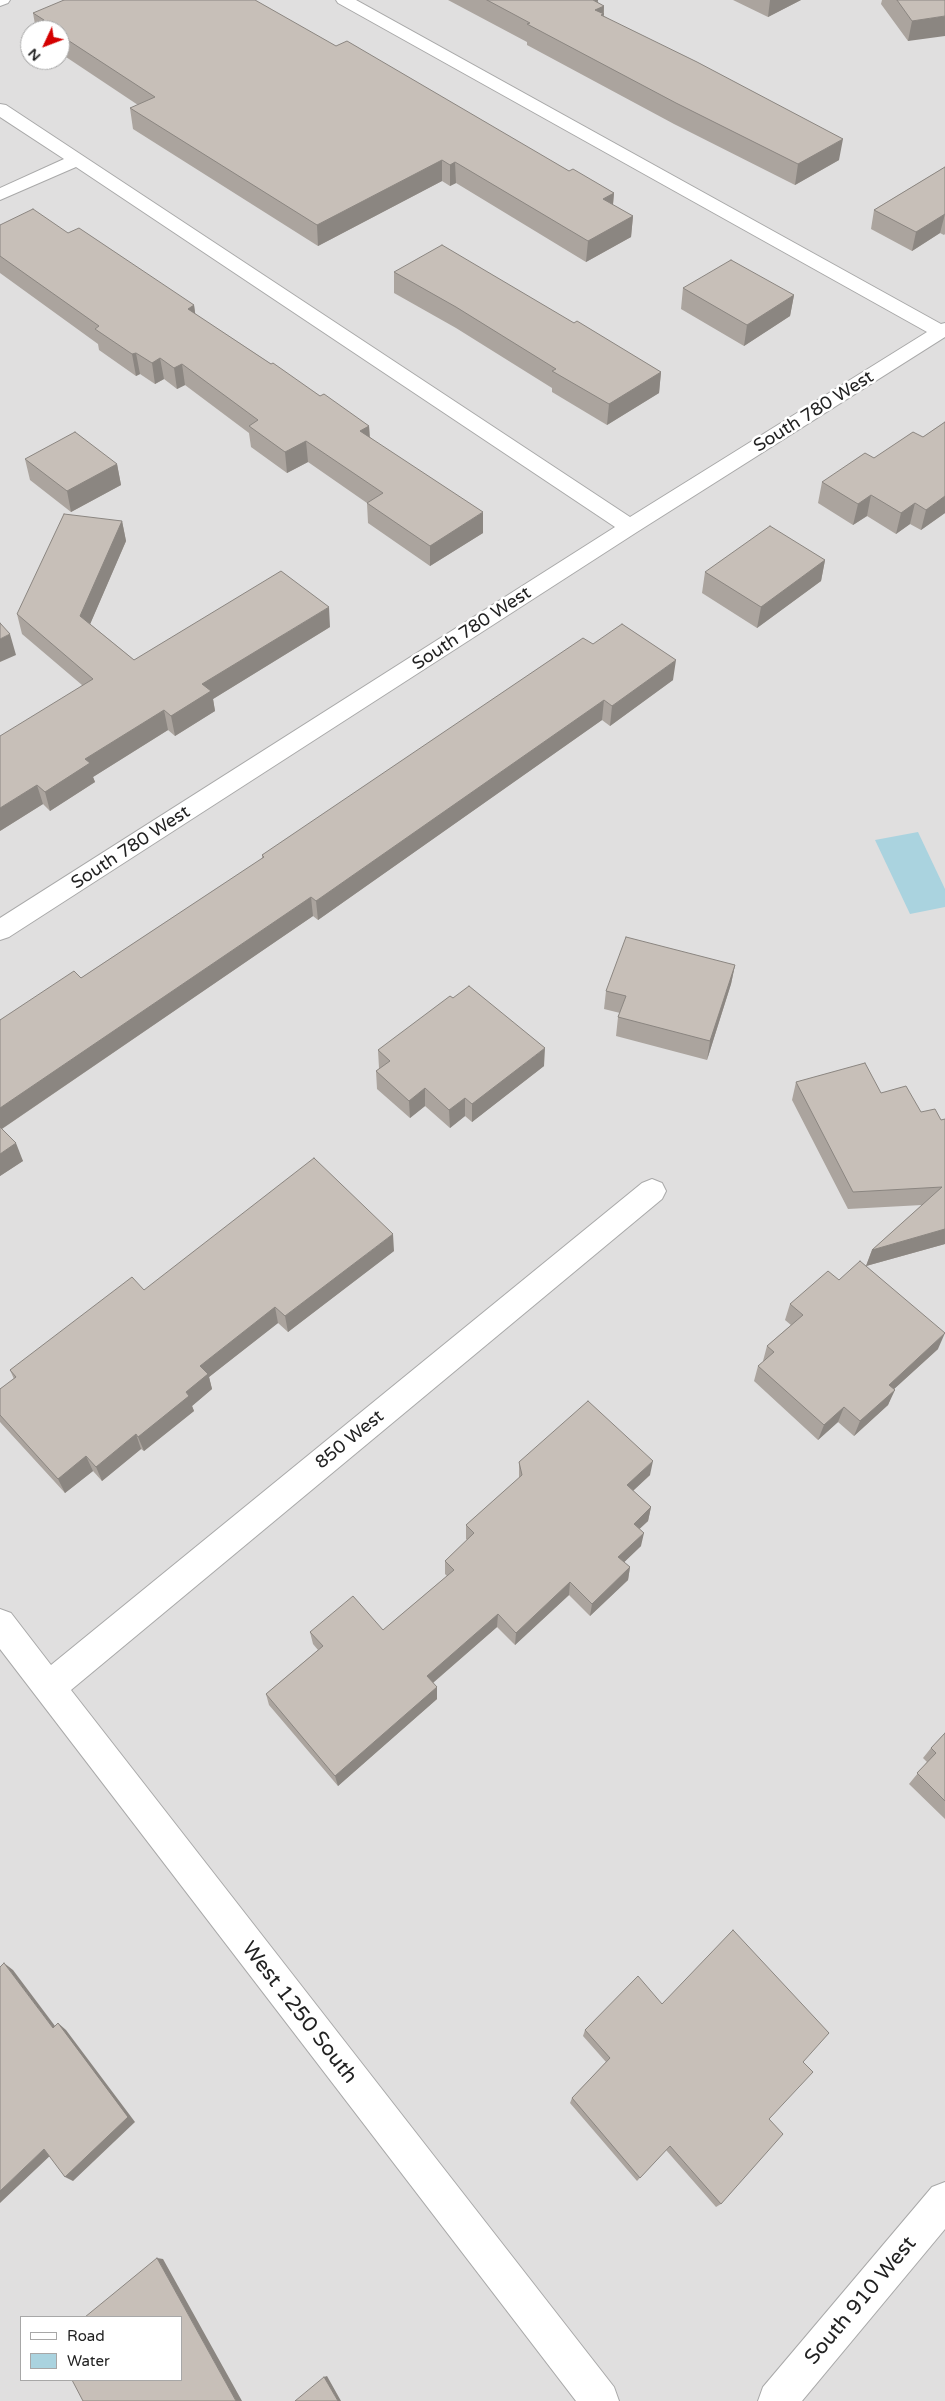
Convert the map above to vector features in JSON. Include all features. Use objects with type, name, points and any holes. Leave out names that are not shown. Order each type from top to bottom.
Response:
[{"type":"street","points":[[344,0],[943,331]]},
{"type":"street","points":[[0,109],[630,527]]},
{"type":"street","points":[[0,195],[77,160]]},
{"type":"street","name":"South 780 West","points":[[0,930],[630,527],[943,331]]},
{"type":"street","name":"850 West","points":[[48,1688],[652,1191]]},
{"type":"street","name":"West 1250 South","points":[[0,1624],[600,2401]]},
{"type":"street","name":"South 910 West","points":[[777,2401],[945,2200]]},
{"type":"shaded area","points":[[0,0],[945,0],[945,2401],[0,2401]]},
{"type":"water","points":[[918,832],[945,889],[945,907],[910,914],[875,840]]},
{"type":"building","points":[[64,0],[255,0],[336,46],[347,41],[569,171],[573,169],[614,193],[603,199],[633,216],[588,241],[455,162],[450,165],[442,160],[317,225],[130,108],[155,97],[70,42],[70,20],[44,20],[33,13]]},
{"type":"building","points":[[487,0],[593,0],[604,6],[595,10],[604,14],[601,15],[697,62],[843,139],[798,164],[676,103],[527,24],[530,23]]},
{"type":"building","points":[[897,0],[945,0],[945,16],[912,21]]},
{"type":"building","points":[[945,167],[945,214],[916,232],[874,210]]},
{"type":"building","points":[[33,209],[68,233],[79,228],[194,305],[188,309],[271,364],[273,363],[320,396],[324,394],[369,426],[360,431],[483,512],[430,546],[367,503],[383,493],[306,441],[285,452],[249,426],[258,420],[182,364],[174,368],[160,358],[152,363],[136,353],[132,354],[95,329],[99,326],[0,256],[0,225]]},
{"type":"building","points":[[442,245],[574,323],[577,321],[661,372],[609,404],[552,371],[556,369],[456,307],[394,272]]},
{"type":"building","points":[[731,260],[794,295],[747,325],[683,288]]},
{"type":"building","points":[[945,422],[945,496],[926,510],[915,503],[901,513],[871,495],[858,504],[822,482],[865,453],[874,458],[913,432],[923,437]]},
{"type":"building","points":[[75,432],[117,464],[67,491],[25,459]]},
{"type":"building","points":[[64,514],[122,521],[80,616],[134,660],[281,571],[329,607],[202,684],[211,691],[171,716],[164,710],[85,759],[90,763],[45,792],[37,785],[0,808],[0,736],[93,679],[17,614]]},
{"type":"building","points":[[770,526],[825,560],[761,607],[705,572]]},
{"type":"building","points":[[0,623],[10,634],[0,639]]},
{"type":"building","points":[[622,624],[676,660],[612,706],[604,700],[316,901],[311,897],[0,1108],[0,1020],[74,971],[81,978],[264,857],[262,855],[583,638],[593,644]]},
{"type":"building","points":[[626,937],[735,965],[710,1041],[618,1017],[626,996],[606,991]]},
{"type":"building","points":[[469,986],[545,1048],[472,1104],[465,1098],[449,1110],[425,1088],[409,1101],[376,1071],[390,1061],[378,1050],[450,996],[453,998]]},
{"type":"building","points":[[865,1063],[881,1093],[906,1086],[921,1112],[935,1109],[941,1120],[945,1119],[945,1229],[872,1250],[942,1187],[853,1192],[796,1082]]},
{"type":"building","points":[[0,1127],[16,1143],[0,1154]]},
{"type":"building","points":[[314,1158],[393,1234],[285,1316],[275,1307],[200,1366],[208,1374],[186,1392],[189,1396],[138,1437],[136,1434],[96,1467],[86,1456],[58,1479],[0,1415],[0,1389],[16,1377],[10,1370],[132,1277],[144,1290]]},
{"type":"building","points":[[860,1261],[945,1333],[889,1385],[895,1390],[860,1421],[844,1407],[824,1425],[758,1366],[774,1352],[767,1346],[803,1315],[790,1304],[828,1271],[839,1280]]},
{"type":"building","points":[[588,1401],[653,1461],[627,1485],[651,1507],[634,1524],[644,1533],[618,1557],[630,1567],[592,1604],[570,1582],[516,1633],[498,1614],[427,1676],[437,1687],[335,1776],[266,1694],[323,1646],[310,1632],[353,1596],[383,1630],[454,1570],[445,1561],[474,1533],[466,1525],[522,1475],[519,1462]]},
{"type":"building","points":[[945,1733],[945,1801],[917,1773],[936,1753],[931,1748]]},
{"type":"building","points":[[733,1930],[829,2033],[803,2062],[813,2072],[769,2119],[783,2134],[721,2204],[670,2146],[640,2178],[572,2098],[610,2058],[585,2030],[638,1976],[662,2004]]},
{"type":"building","points":[[4,1963],[53,2028],[58,2023],[128,2117],[65,2177],[44,2149],[0,2191],[0,1967]]},
{"type":"building","points":[[157,2258],[236,2401],[83,2401],[73,2381],[182,2381],[182,2316],[86,2316]]},
{"type":"building","points":[[324,2377],[338,2401],[295,2401]]}]
